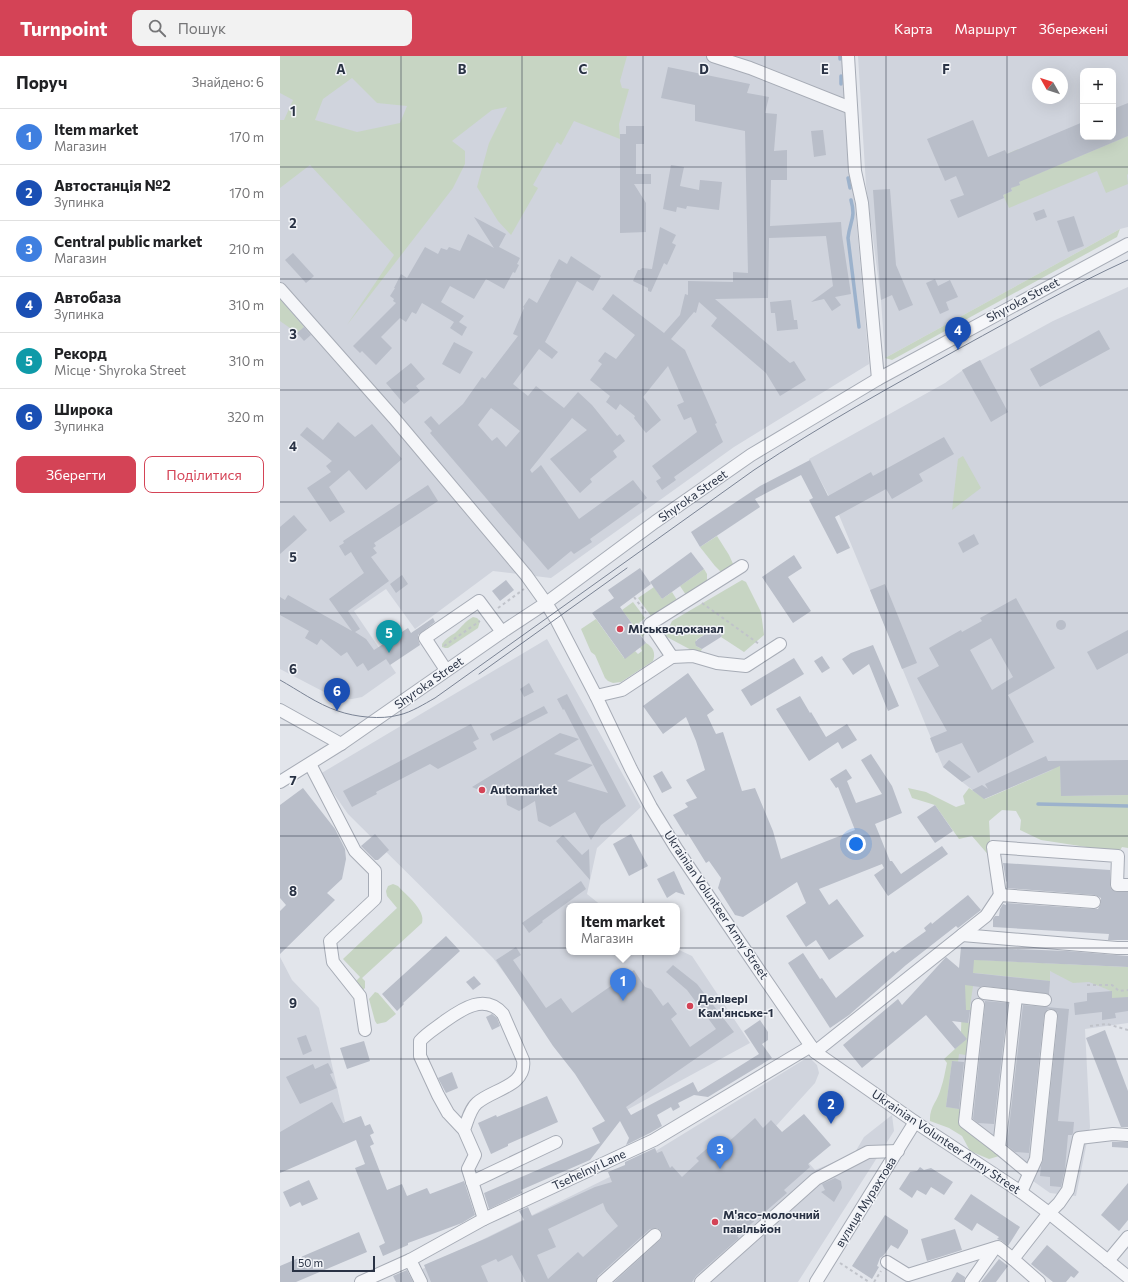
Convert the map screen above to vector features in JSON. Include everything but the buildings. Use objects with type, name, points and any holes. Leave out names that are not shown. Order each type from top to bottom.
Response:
[{"type":"street","points":[[713,56],[750,68],[852,108]]},
{"type":"street","points":[[848,56],[855,171],[862,203],[878,379]]},
{"type":"street","name":"Shyroka Street","points":[[280,782],[341,744],[446,670],[546,603],[655,522],[751,455],[878,379],[1128,244]]},
{"type":"street","name":"Ukrainian Volunteer Army Street","points":[[280,289],[404,430],[526,575],[546,603],[596,696],[651,807],[681,854],[813,1049],[915,1122],[1021,1192],[1128,1278]]},
{"type":"street","points":[[672,657],[650,624],[742,566]]},
{"type":"street","points":[[446,670],[426,638],[473,605],[479,601],[502,632]]},
{"type":"street","points":[[596,696],[622,690],[672,657],[693,656],[717,663],[746,666],[780,644]]},
{"type":"street","points":[[280,710],[341,744]]},
{"type":"street","points":[[310,764],[356,851],[375,871],[375,899],[330,941],[333,962],[360,996],[365,1030]]},
{"type":"street","points":[[1094,902],[1000,895],[993,847],[1123,853],[1117,884],[1128,885]]},
{"type":"street","name":"Tsehelnyi Lane","points":[[361,1282],[410,1260],[484,1219],[654,1140],[813,1049],[986,916],[1000,895]]},
{"type":"street","points":[[962,935],[1128,948]]},
{"type":"street","points":[[984,993],[1045,1000]]},
{"type":"street","points":[[999,1148],[1016,997]]},
{"type":"street","points":[[464,1130],[476,1103],[515,1081],[522,1073],[524,1067],[523,1060],[504,1014],[499,1009],[488,1004],[475,1004],[461,1010],[427,1034],[420,1041],[420,1056],[438,1095],[448,1113],[464,1130],[475,1155],[468,1168],[484,1219]]},
{"type":"street","points":[[978,1005],[966,1122],[1029,1173]]},
{"type":"street","points":[[1021,1192],[1036,1159],[1051,1016]]},
{"type":"street","name":"вулиця Мурахтова","points":[[816,1282],[915,1122]]},
{"type":"street","points":[[1013,1259],[1068,1190],[1079,1138],[1113,1134],[1128,1135]]},
{"type":"street","points":[[472,1182],[556,1142]]},
{"type":"street","points":[[701,1282],[816,1179],[868,1152],[898,1151]]},
{"type":"street","points":[[603,1282],[655,1236]]},
{"type":"street","points":[[1108,1261],[1128,1237]]},
{"type":"street","points":[[888,1262],[908,1275],[998,1247],[1039,1282]]},
{"type":"street","points":[[971,1282],[994,1249]]},
{"type":"street","points":[[410,1260],[421,1282]]},
{"type":"path","points":[[693,596],[768,651]]},
{"type":"path","points":[[634,597],[652,622]]},
{"type":"path","points":[[1087,985],[1112,985],[1119,991],[1128,990]]},
{"type":"path","points":[[1090,1026],[1107,1024],[1128,1030]]},
{"type":"path","points":[[831,1258],[869,1282]]},
{"type":"shaded area","points":[[280,56],[844,56],[851,159],[869,364],[734,447],[551,578],[493,571],[415,629],[386,589],[354,611],[396,673],[362,697],[339,699],[280,669]]},
{"type":"shaded area","points":[[858,56],[1128,56],[1128,227],[1120,229],[885,358],[881,300],[866,185]]},
{"type":"shaded area","points":[[1128,287],[1128,795],[1038,796],[1031,779],[984,799],[943,767],[839,515],[809,459],[945,383],[963,370],[1053,321]]},
{"type":"shaded area","name":"Automarket","points":[[547,639],[641,807],[597,848],[587,894],[598,903],[566,903],[566,955],[680,955],[680,950],[692,956],[750,1043],[612,1118],[493,958],[348,814],[320,774]]},
{"type":"shaded area","points":[[280,957],[292,980],[319,1008],[345,1122],[280,1150]]},
{"type":"shaded area","points":[[970,970],[1049,971],[1128,976],[1128,1023],[1085,1029],[1090,1127],[1076,1196],[1050,1193],[996,1155],[943,1111],[949,1059],[955,1049],[961,1032]]},
{"type":"shaded area","points":[[805,1059],[811,1059],[817,1065],[819,1073],[815,1083],[776,1126],[815,1170],[854,1154],[864,1137],[892,1115],[894,1131],[798,1282],[396,1282],[628,1168]]},
{"type":"green space","points":[[280,56],[627,56],[620,81],[622,88],[629,89],[619,124],[620,139],[574,121],[561,145],[557,142],[533,185],[538,188],[511,235],[498,221],[477,187],[489,143],[507,107],[492,110],[452,141],[465,151],[465,164],[453,188],[347,325],[394,255],[310,165],[280,188],[280,120],[284,120],[293,100],[280,93]],"holes":[[[352,78],[377,103],[407,106],[400,123],[357,132],[315,120],[323,99]]]},
{"type":"green space","points":[[1128,136],[1128,184],[1106,193],[1097,171],[1009,208],[1003,195],[1012,191],[1011,188],[1020,184],[1007,154],[1018,149],[1030,177]]},
{"type":"green space","points":[[1120,229],[1117,237],[892,360],[885,358]]},
{"type":"green space","points":[[280,299],[304,327],[297,333],[280,321]]},
{"type":"green space","points":[[963,456],[981,488],[952,510],[958,459]]},
{"type":"green space","points":[[717,536],[734,566],[722,573],[700,547]]},
{"type":"green space","points":[[704,569],[707,574],[707,582],[686,595],[680,586]]},
{"type":"green space","points":[[742,580],[746,582],[761,612],[764,635],[744,652],[721,637],[724,631],[720,627],[715,628],[696,640],[696,646],[702,649],[700,653],[695,652],[665,636],[672,621]]},
{"type":"green space","points":[[654,587],[662,599],[672,592],[677,600],[651,616],[638,598]]},
{"type":"green space","points":[[633,602],[645,618],[639,623],[646,633],[642,637],[622,610]]},
{"type":"green space","points":[[473,617],[480,621],[478,628],[448,648],[442,647],[442,644],[446,639]]},
{"type":"green space","points":[[596,619],[624,658],[635,651],[638,654],[642,651],[640,647],[646,643],[653,650],[653,661],[621,682],[613,683],[608,681],[605,678],[595,655],[591,652],[581,629]]},
{"type":"green space","points":[[1060,761],[1061,796],[1128,795],[1128,848],[1122,847],[1119,852],[1041,840],[1020,830],[1021,820],[1016,811],[1002,810],[989,821],[991,858],[972,836],[959,839],[935,805],[912,798],[908,788],[926,792],[956,807],[965,804],[963,796],[969,788],[985,799],[1052,770]]},
{"type":"green space","points":[[393,884],[398,886],[418,908],[421,913],[422,923],[362,978],[365,981],[365,988],[362,991],[355,982],[360,977],[343,959],[397,908],[387,896],[386,891],[388,886]]},
{"type":"green space","points":[[960,959],[1128,967],[1128,997],[1112,999],[1111,991],[1089,982],[1073,983],[1050,971],[1050,981],[975,973],[970,1006],[972,1010],[965,1010],[964,1022],[971,1023],[966,1055],[959,1054],[958,1062],[952,1061],[946,1107],[960,1109],[961,1121],[1006,1154],[989,1159],[970,1151],[962,1136],[949,1128],[930,1121],[932,1108],[940,1093],[944,1079],[947,1063],[944,1059],[966,1039],[961,1032],[963,963]]},
{"type":"green space","points":[[375,992],[378,993],[396,1014],[386,1022],[377,1024],[369,999]]},
{"type":"waterway","points":[[841,76],[841,84]]},
{"type":"waterway","points":[[848,178],[850,188]]},
{"type":"waterway","points":[[851,200],[853,216],[848,238],[859,327]]},
{"type":"waterway","points":[[1038,804],[1128,806]]},
{"type":"tram line","points":[[280,680],[323,705],[352,715],[392,717],[413,710],[435,698],[779,453],[857,406],[962,347],[1065,291],[1128,260]]},
{"type":"tram line","points":[[479,674],[627,568]]},
{"type":"place","name":"Автобаза","points":[[958,350]]},
{"type":"place","name":"Міськводоканал","points":[[620,629]]},
{"type":"place","name":"Рекорд","points":[[389,653]]},
{"type":"place","name":"Широка","points":[[337,711]]},
{"type":"place","name":"Automarket","points":[[482,790]]},
{"type":"place","name":"Item market","points":[[623,1001]]},
{"type":"place","name":"Делівері Кам'янське-1","points":[[690,1006]]},
{"type":"place","name":"Автостанція №2","points":[[831,1124]]},
{"type":"place","name":"Central public market","points":[[720,1169]]},
{"type":"place","name":"М'ясо-молочний павільйон","points":[[715,1222]]}]
